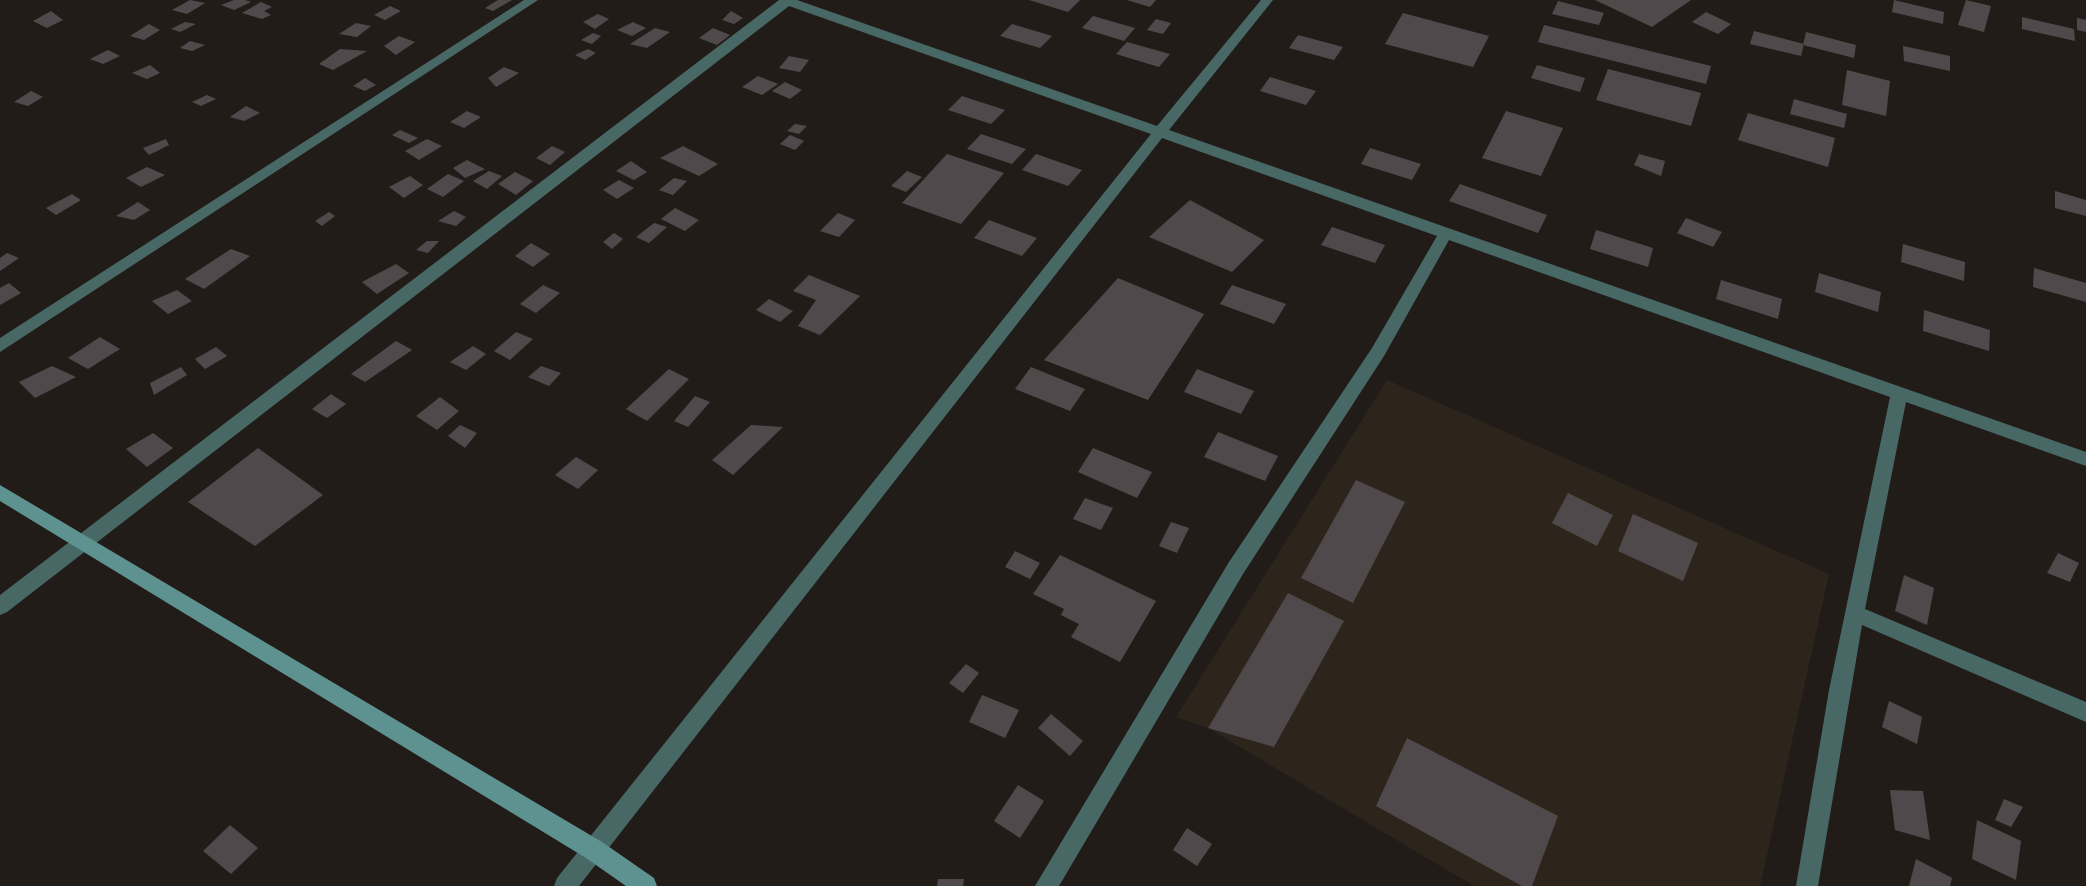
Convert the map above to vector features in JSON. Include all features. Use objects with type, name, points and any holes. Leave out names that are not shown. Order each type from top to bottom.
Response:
[{"type":"street","points":[[0,346],[532,0]]},
{"type":"street","points":[[0,606],[787,0],[2086,459]]},
{"type":"street","points":[[565,886],[1267,0]]},
{"type":"street","points":[[1046,886],[1236,568],[1378,352],[1446,233]]},
{"type":"street","points":[[1807,886],[1854,613],[1899,393]]},
{"type":"street","points":[[0,492],[594,850],[646,886]]},
{"type":"street","points":[[1854,613],[2086,712]]},
{"type":"shaded area","points":[[1387,380],[1829,574],[1760,886],[1474,886],[1208,728],[1176,717]]},
{"type":"building","points":[[190,0],[205,3],[187,14],[172,10]]},
{"type":"building","points":[[234,0],[251,2],[234,10],[221,5]]},
{"type":"building","points":[[498,0],[512,0],[493,11],[485,8]]},
{"type":"building","points":[[1029,0],[1080,0],[1068,12]]},
{"type":"building","points":[[1127,0],[1156,0],[1150,7]]},
{"type":"building","points":[[1595,0],[1691,0],[1652,27]]},
{"type":"building","points":[[1894,0],[1944,12],[1943,24],[1892,12]]},
{"type":"building","points":[[1966,0],[1991,6],[1984,32],[1958,25]]},
{"type":"building","points":[[1558,1],[1604,13],[1599,25],[1552,14]]},
{"type":"building","points":[[261,2],[272,7],[264,11],[271,15],[262,19],[242,13]]},
{"type":"building","points":[[390,6],[401,11],[385,20],[374,15]]},
{"type":"building","points":[[51,11],[63,20],[47,28],[33,21]]},
{"type":"building","points":[[731,11],[743,18],[734,24],[722,20]]},
{"type":"building","points":[[1706,12],[1731,24],[1718,34],[1692,22]]},
{"type":"building","points":[[1403,13],[1489,36],[1473,67],[1385,44]]},
{"type":"building","points":[[598,14],[609,19],[595,29],[583,22]]},
{"type":"building","points":[[1093,16],[1135,28],[1124,41],[1082,28]]},
{"type":"building","points":[[2022,17],[2074,29],[2075,41],[2022,29]]},
{"type":"building","points":[[2077,18],[2086,20],[2086,32],[2077,30]]},
{"type":"building","points":[[1156,19],[1171,23],[1163,34],[1147,30]]},
{"type":"building","points":[[185,22],[196,24],[180,32],[171,29]]},
{"type":"building","points":[[633,22],[646,28],[632,36],[617,30]]},
{"type":"building","points":[[356,23],[371,26],[357,37],[339,34]]},
{"type":"building","points":[[149,24],[160,30],[144,40],[130,36]]},
{"type":"building","points":[[1012,24],[1052,36],[1040,48],[1000,36]]},
{"type":"building","points":[[1544,25],[1711,66],[1706,84],[1538,42]]},
{"type":"building","points":[[655,28],[670,32],[647,48],[630,44]]},
{"type":"building","points":[[713,28],[730,35],[717,45],[699,38]]},
{"type":"building","points":[[1754,31],[1804,44],[1801,56],[1750,44]]},
{"type":"building","points":[[1806,32],[1856,45],[1854,58],[1803,45]]},
{"type":"building","points":[[593,33],[601,36],[592,44],[581,40]]},
{"type":"building","points":[[1298,35],[1343,47],[1334,60],[1289,48]]},
{"type":"building","points":[[399,36],[415,42],[396,55],[384,46]]},
{"type":"building","points":[[190,41],[205,45],[192,51],[180,48]]},
{"type":"building","points":[[1127,42],[1170,54],[1159,67],[1116,54]]},
{"type":"building","points":[[1903,46],[1950,56],[1950,71],[1904,61]]},
{"type":"building","points":[[340,49],[367,51],[333,70],[319,64]]},
{"type":"building","points":[[588,49],[596,53],[585,60],[575,55]]},
{"type":"building","points":[[108,50],[120,56],[103,64],[90,59]]},
{"type":"building","points":[[789,56],[809,60],[800,72],[779,68]]},
{"type":"building","points":[[150,65],[160,73],[147,79],[132,73]]},
{"type":"building","points":[[1537,65],[1585,78],[1580,92],[1531,78]]},
{"type":"building","points":[[504,67],[519,73],[496,87],[488,78]]},
{"type":"building","points":[[1608,69],[1701,93],[1691,126],[1596,100]]},
{"type":"building","points":[[1847,70],[1890,81],[1886,116],[1842,105]]},
{"type":"building","points":[[758,76],[778,84],[762,95],[742,87]]},
{"type":"building","points":[[1270,77],[1316,91],[1306,105],[1260,91]]},
{"type":"building","points":[[365,78],[376,85],[365,91],[353,86]]},
{"type":"building","points":[[785,82],[802,90],[790,99],[772,91]]},
{"type":"building","points":[[31,91],[43,97],[28,106],[14,102]]},
{"type":"building","points":[[207,95],[216,99],[201,106],[192,102]]},
{"type":"building","points":[[962,96],[1005,110],[991,124],[948,110]]},
{"type":"building","points":[[1794,99],[1847,114],[1844,128],[1790,114]]},
{"type":"building","points":[[246,106],[260,113],[244,121],[230,117]]},
{"type":"building","points":[[467,111],[481,117],[464,128],[450,122]]},
{"type":"building","points":[[1506,111],[1563,128],[1541,176],[1482,158]]},
{"type":"building","points":[[1748,113],[1835,138],[1828,167],[1738,140]]},
{"type":"building","points":[[795,124],[807,126],[799,134],[787,131]]},
{"type":"building","points":[[400,130],[418,138],[409,143],[392,135]]},
{"type":"building","points":[[981,134],[1026,149],[1012,164],[967,149]]},
{"type":"building","points":[[790,135],[804,141],[795,150],[780,144]]},
{"type":"building","points":[[166,139],[169,145],[149,155],[143,148]]},
{"type":"building","points":[[427,139],[442,146],[419,160],[405,151]]},
{"type":"building","points":[[552,146],[565,152],[550,165],[536,158]]},
{"type":"building","points":[[683,146],[718,164],[699,176],[660,158]]},
{"type":"building","points":[[1370,148],[1421,164],[1412,180],[1361,164]]},
{"type":"building","points":[[947,154],[1004,173],[961,224],[902,203]]},
{"type":"building","points":[[1036,154],[1082,170],[1068,186],[1022,170]]},
{"type":"building","points":[[1639,154],[1665,161],[1661,176],[1634,165]]},
{"type":"building","points":[[467,160],[485,169],[465,178],[453,168]]},
{"type":"building","points":[[631,161],[647,172],[634,180],[616,171]]},
{"type":"building","points":[[147,167],[165,175],[141,187],[126,178]]},
{"type":"building","points":[[489,171],[502,176],[487,189],[473,181]]},
{"type":"building","points":[[907,171],[922,177],[906,192],[891,186]]},
{"type":"building","points":[[515,172],[533,181],[516,195],[498,184]]},
{"type":"building","points":[[448,174],[464,181],[443,197],[427,189]]},
{"type":"building","points":[[410,176],[423,185],[404,198],[389,187]]},
{"type":"building","points":[[674,178],[687,181],[673,195],[659,190]]},
{"type":"building","points":[[619,180],[634,188],[617,199],[603,190]]},
{"type":"building","points":[[1460,184],[1547,215],[1538,233],[1449,201]]},
{"type":"building","points":[[2055,191],[2086,200],[2086,216],[2055,208]]},
{"type":"building","points":[[72,194],[81,200],[56,215],[46,208]]},
{"type":"building","points":[[1190,200],[1264,240],[1232,272],[1149,237]]},
{"type":"building","points":[[138,202],[150,210],[134,220],[116,216]]},
{"type":"building","points":[[675,208],[699,220],[685,231],[661,219]]},
{"type":"building","points":[[454,211],[466,217],[456,226],[438,221]]},
{"type":"building","points":[[329,212],[335,216],[322,226],[315,221]]},
{"type":"building","points":[[838,213],[855,220],[839,237],[820,231]]},
{"type":"building","points":[[1686,218],[1722,232],[1713,247],[1677,233]]},
{"type":"building","points":[[989,220],[1037,238],[1022,256],[974,238]]},
{"type":"building","points":[[654,223],[667,227],[649,243],[636,237]]},
{"type":"building","points":[[1332,227],[1385,245],[1375,263],[1321,245]]},
{"type":"building","points":[[1596,230],[1653,248],[1648,267],[1590,249]]},
{"type":"building","points":[[614,233],[623,239],[612,249],[603,242]]},
{"type":"building","points":[[427,241],[439,241],[428,253],[416,250]]},
{"type":"building","points":[[531,243],[550,254],[533,267],[515,256]]},
{"type":"building","points":[[1903,244],[1965,262],[1964,281],[1901,262]]},
{"type":"building","points":[[231,249],[250,256],[204,289],[185,279]]},
{"type":"building","points":[[7,253],[19,258],[0,271],[0,258]]},
{"type":"building","points":[[396,264],[409,273],[377,294],[362,282]]},
{"type":"building","points":[[2034,268],[2086,283],[2086,302],[2033,287]]},
{"type":"building","points":[[1819,273],[1881,292],[1878,312],[1815,292]]},
{"type":"building","points":[[809,275],[860,296],[820,335],[798,326],[816,300],[793,291]]},
{"type":"building","points":[[1118,278],[1204,314],[1148,400],[1044,360]]},
{"type":"building","points":[[1721,280],[1782,299],[1778,319],[1716,299]]},
{"type":"building","points":[[9,283],[21,293],[0,305],[0,288]]},
{"type":"building","points":[[543,285],[560,293],[536,313],[520,304]]},
{"type":"building","points":[[1232,285],[1286,304],[1274,324],[1220,304]]},
{"type":"building","points":[[177,290],[192,301],[168,314],[152,301]]},
{"type":"building","points":[[769,299],[793,311],[780,322],[756,310]]},
{"type":"building","points":[[1924,310],[1990,330],[1989,351],[1923,331]]},
{"type":"building","points":[[516,332],[533,339],[510,360],[494,351]]},
{"type":"building","points":[[100,337],[120,349],[88,369],[68,358]]},
{"type":"building","points":[[396,341],[412,350],[365,382],[351,374]]},
{"type":"building","points":[[473,346],[486,354],[466,370],[450,362]]},
{"type":"building","points":[[216,347],[227,356],[205,369],[195,359]]},
{"type":"building","points":[[52,366],[76,377],[35,398],[19,382]]},
{"type":"building","points":[[541,366],[561,373],[549,386],[528,377]]},
{"type":"building","points":[[181,367],[187,375],[154,395],[150,383]]},
{"type":"building","points":[[1031,367],[1085,389],[1070,411],[1015,389]]},
{"type":"building","points":[[669,369],[689,379],[647,421],[626,409]]},
{"type":"building","points":[[1197,369],[1254,391],[1241,414],[1184,392]]},
{"type":"building","points":[[331,394],[346,404],[327,418],[312,409]]},
{"type":"building","points":[[695,396],[710,402],[688,427],[674,421]]},
{"type":"building","points":[[440,397],[459,411],[437,430],[416,416]]},
{"type":"building","points":[[460,425],[477,433],[465,448],[448,436]]},
{"type":"building","points":[[751,425],[783,427],[733,475],[712,460]]},
{"type":"building","points":[[1218,432],[1278,456],[1265,481],[1204,457]]},
{"type":"building","points":[[153,433],[173,448],[147,467],[126,449]]},
{"type":"building","points":[[258,448],[323,495],[255,546],[188,502]]},
{"type":"building","points":[[1093,448],[1152,472],[1137,498],[1078,472]]},
{"type":"building","points":[[576,457],[598,470],[578,489],[555,475]]},
{"type":"building","points":[[1356,480],[1405,502],[1353,603],[1301,578]]},
{"type":"building","points":[[1568,493],[1613,515],[1597,546],[1552,523]]},
{"type":"building","points":[[1085,498],[1113,508],[1101,530],[1073,519]]},
{"type":"building","points":[[1633,514],[1698,543],[1683,581],[1618,551]]},
{"type":"building","points":[[1171,522],[1189,528],[1177,553],[1159,546]]},
{"type":"building","points":[[1015,551],[1040,563],[1030,579],[1005,567]]},
{"type":"building","points":[[2058,553],[2079,563],[2070,582],[2047,573]]},
{"type":"building","points":[[1060,555],[1156,601],[1120,662],[1071,637],[1079,624],[1061,615],[1064,609],[1033,594]]},
{"type":"building","points":[[1904,575],[1934,588],[1927,625],[1895,611]]},
{"type":"building","points":[[1288,593],[1344,621],[1274,747],[1208,728]]},
{"type":"building","points":[[966,664],[979,673],[963,693],[949,683]]},
{"type":"building","points":[[982,695],[1019,710],[1005,738],[969,722]]},
{"type":"building","points":[[1889,701],[1922,717],[1917,744],[1882,727]]},
{"type":"building","points":[[1051,714],[1083,741],[1070,756],[1038,728]]},
{"type":"building","points":[[1407,738],[1558,816],[1532,886],[1522,886],[1376,806]]},
{"type":"building","points":[[1018,785],[1044,801],[1020,838],[994,821]]},
{"type":"building","points":[[1890,790],[1923,791],[1930,840],[1895,830]]},
{"type":"building","points":[[2004,799],[2023,807],[2011,827],[1995,820]]},
{"type":"building","points":[[1977,820],[2021,841],[2016,880],[1972,859]]},
{"type":"building","points":[[230,825],[258,848],[231,874],[203,851]]},
{"type":"building","points":[[1187,828],[1212,844],[1197,866],[1173,850]]},
{"type":"building","points":[[1916,859],[1952,878],[1950,886],[1909,886]]},
{"type":"building","points":[[938,879],[964,879],[963,886],[937,886]]}]
